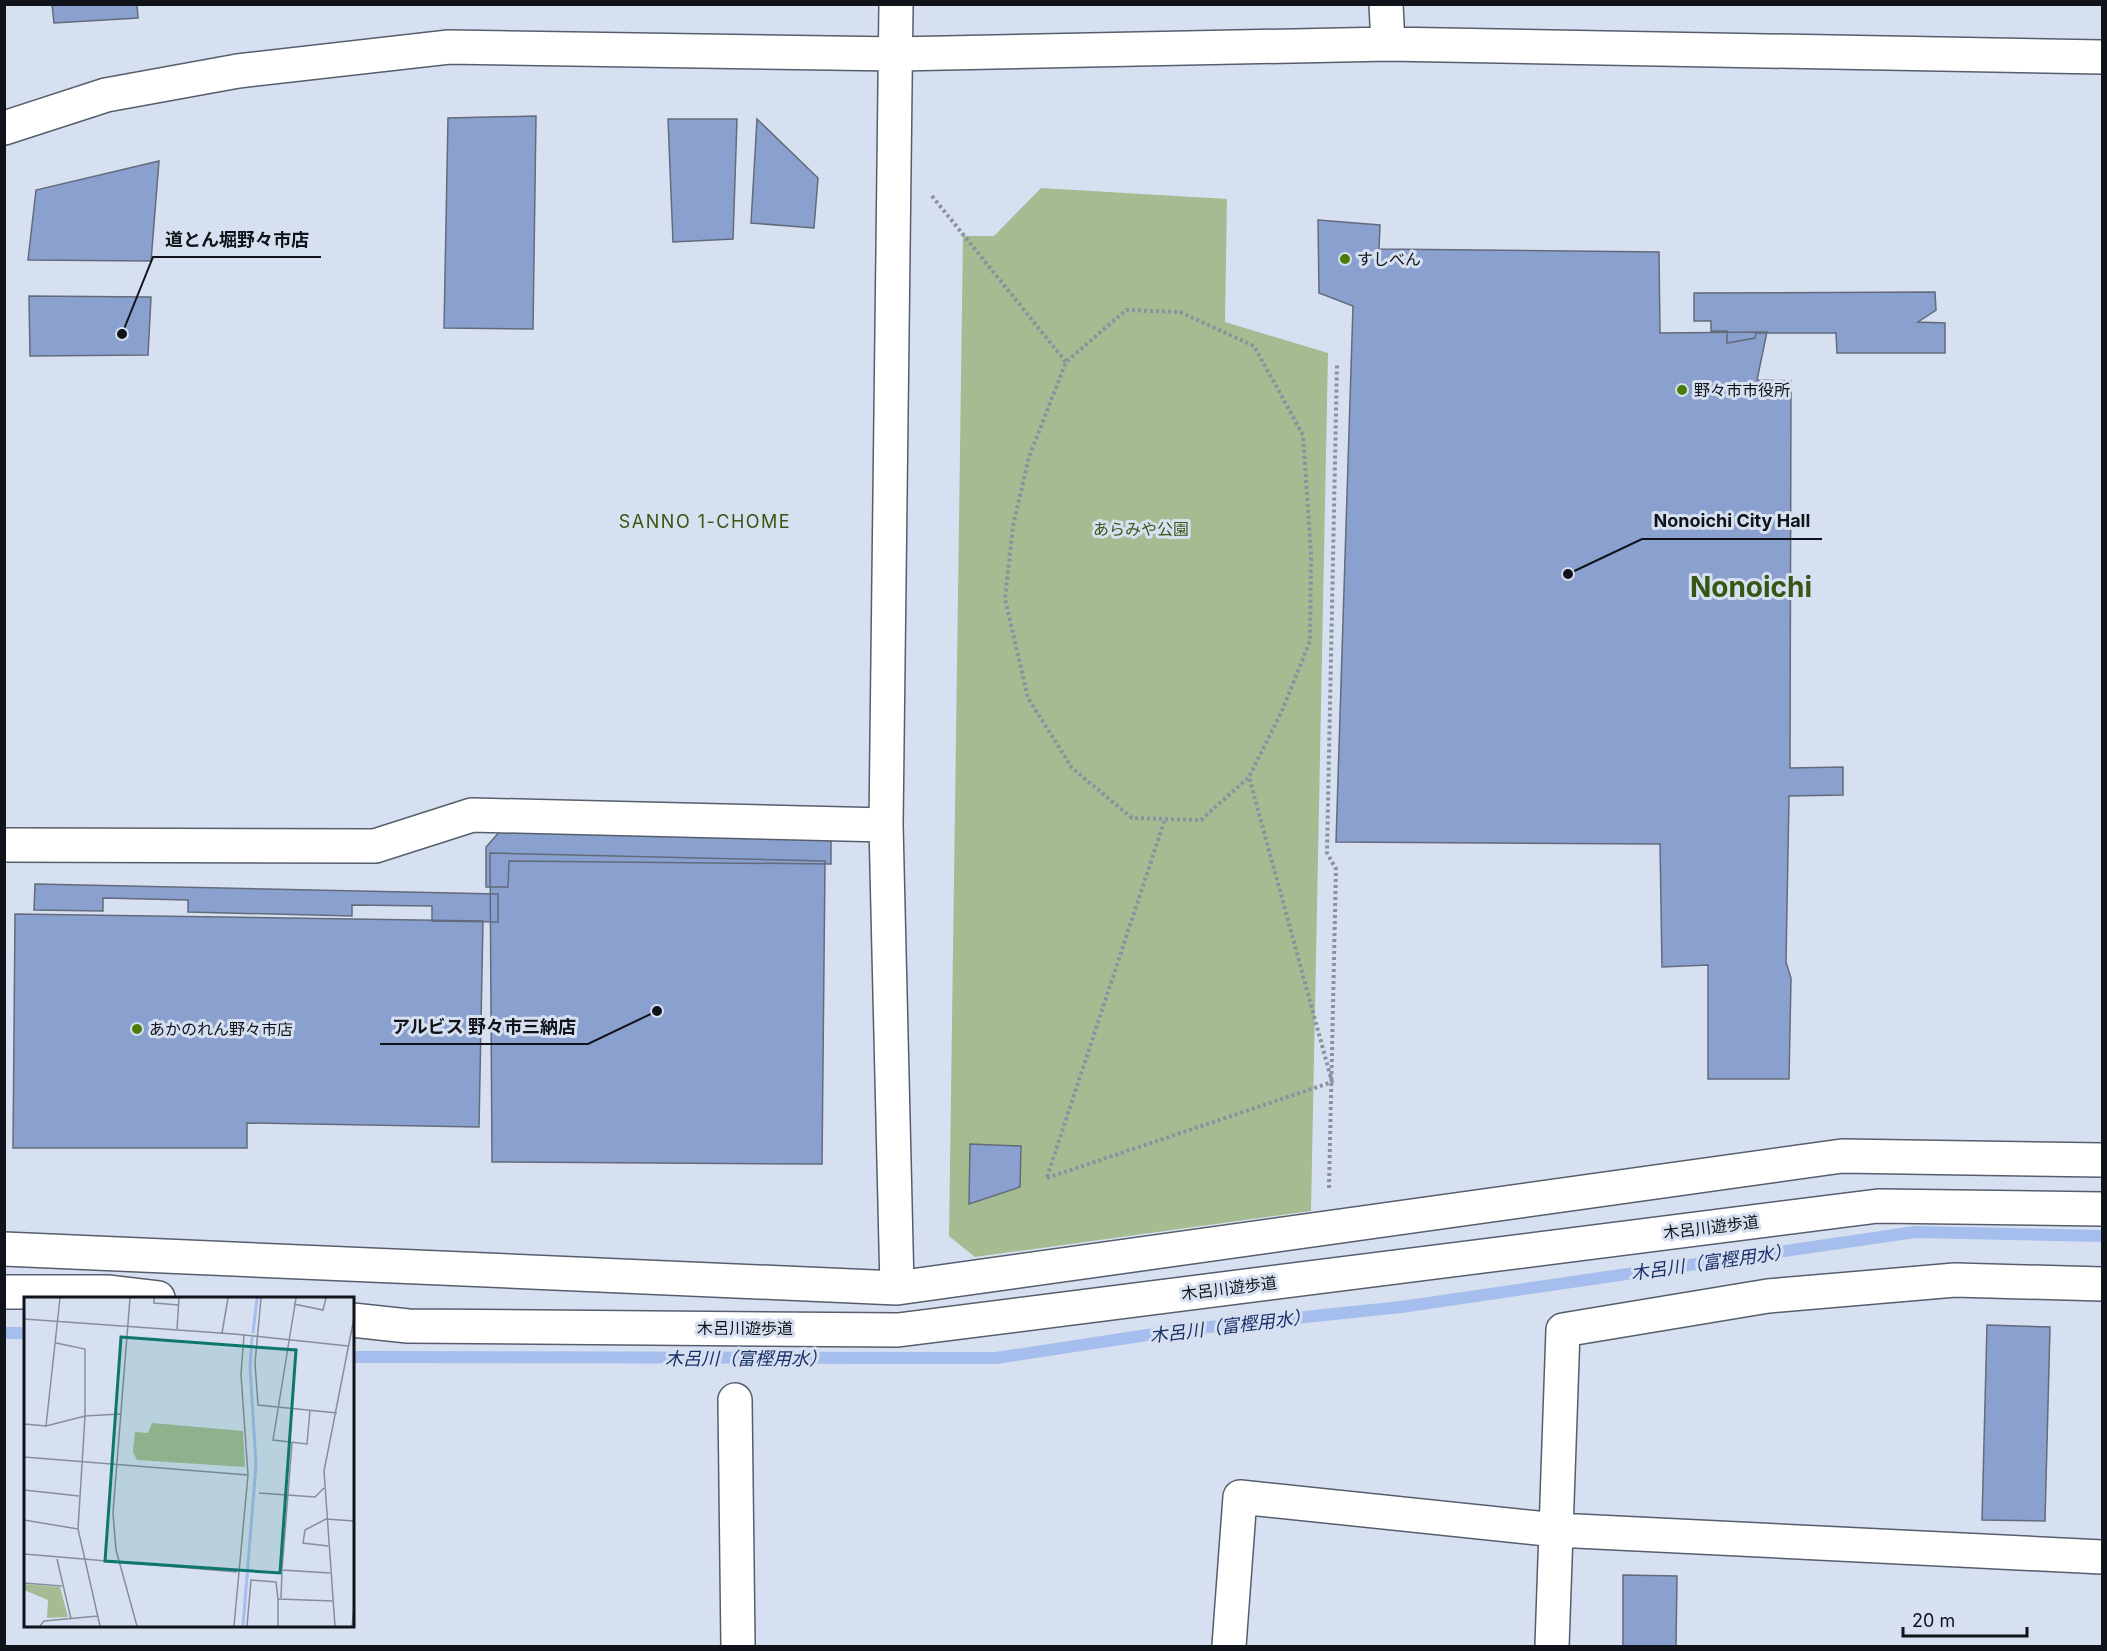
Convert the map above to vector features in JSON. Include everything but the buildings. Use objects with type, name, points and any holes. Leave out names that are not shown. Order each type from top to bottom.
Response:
[{"type":"street","points":[[896,4],[886,825],[897,1288]]},
{"type":"street","points":[[1386,4],[1388,44]]},
{"type":"street","points":[[4,128],[117,93],[238,71],[450,46],[897,54],[1388,44],[2103,57]]},
{"type":"street","points":[[4,845],[375,846],[472,815],[886,825]]},
{"type":"street","points":[[4,1249],[897,1288],[1842,1156],[2103,1160]]},
{"type":"street","name":"木呂川遊歩道","points":[[354,1320],[408,1326],[898,1330],[1878,1206],[2103,1209]]},
{"type":"street","points":[[1552,1647],[1563,1330],[1768,1296],[1955,1280],[2103,1284]]},
{"type":"street","points":[[4,1292],[107,1292],[143,1297]]},
{"type":"street","points":[[735,1400],[738,1647]]},
{"type":"street","points":[[1229,1647],[1240,1497],[1556,1530],[2103,1557]]},
{"type":"path","points":[[895,150],[1065,362]]},
{"type":"path","points":[[1126,310],[1180,312],[1254,346],[1303,435],[1311,554],[1310,641],[1282,711],[1250,777],[1201,819],[1132,818],[1072,768],[1028,698],[1005,599],[1013,526],[1029,457],[1065,362],[1126,310]]},
{"type":"path","points":[[1327,1228],[1336,869],[1327,853],[1337,363]]},
{"type":"path","points":[[1250,777],[1332,1082]]},
{"type":"path","points":[[1165,819],[1047,1178],[1332,1082]]},
{"type":"green space","name":"あらみや公園","points":[[1041,188],[1227,199],[1225,322],[1328,353],[1311,1211],[975,1257],[949,1236],[963,236],[994,236]]},
{"type":"waterway","name":"木呂川（富樫用水）","points":[[354,1357],[996,1358],[1180,1330],[1401,1307],[1915,1232],[2102,1236]]},
{"type":"waterway","name":"木呂川（富樫用水）","points":[[4,1333],[24,1333]]},
{"type":"place","name":"すしべん","points":[[1345,259]]},
{"type":"place","name":"道とん堀野々市店","points":[[122,334]]},
{"type":"place","name":"野々市市役所","points":[[1682,390]]},
{"type":"place","name":"Nonoichi City Hall","points":[[1568,574]]},
{"type":"place","name":"アルビス 野々市三納店","points":[[657,1011]]},
{"type":"place","name":"あかのれん野々市店","points":[[137,1029]]},
{"type":"district","name":"SANNO 1-CHOME","points":[[705,521]]},
{"type":"district","name":"Nonoichi","points":[[1751,587]]}]
